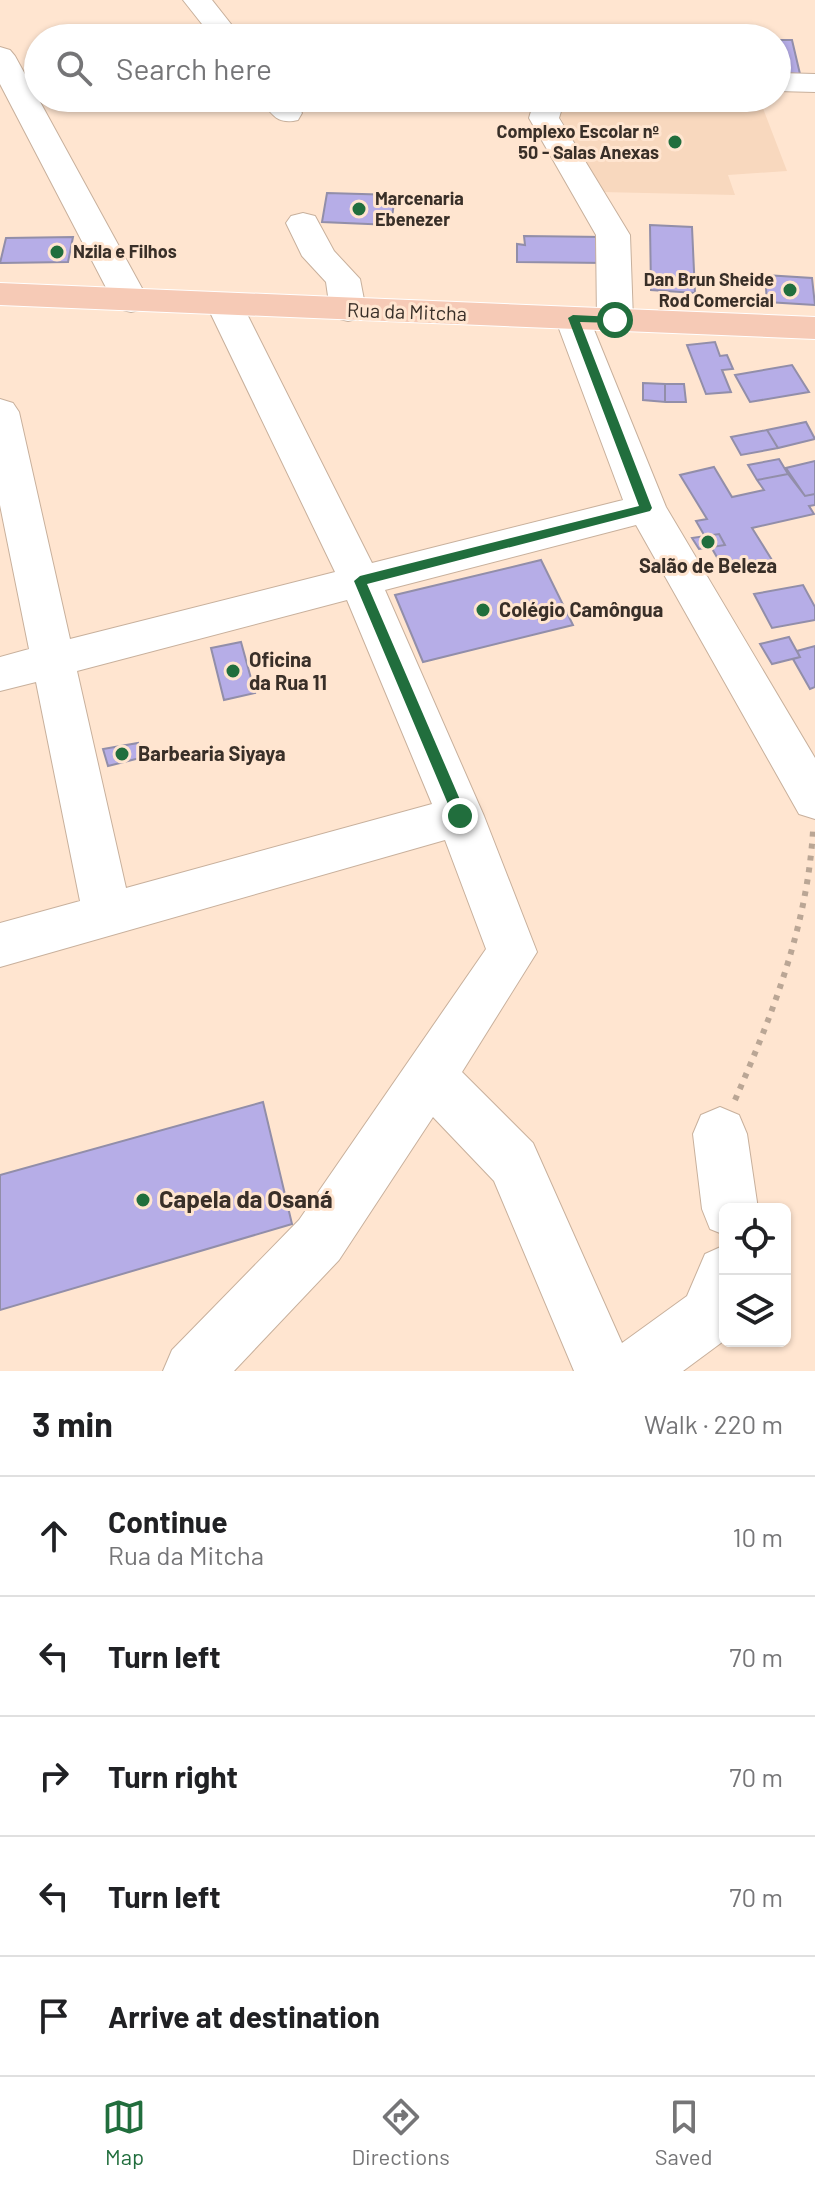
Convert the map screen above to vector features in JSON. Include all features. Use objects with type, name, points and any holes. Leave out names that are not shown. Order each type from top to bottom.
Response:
[{"type":"main road","name":"Rua da Mitcha","points":[[0,294],[225,306],[815,328]]},
{"type":"street","points":[[197,0],[217,24]]},
{"type":"street","points":[[0,56],[24,101]]},
{"type":"street","points":[[791,82],[815,83]]},
{"type":"street","points":[[30,112],[131,301]]},
{"type":"street","points":[[546,112],[544,118],[613,235],[615,320]]},
{"type":"street","points":[[303,223],[319,256],[343,279],[348,310]]},
{"type":"street","points":[[193,1371],[319,1240],[512,952],[460,816],[360,581],[225,306]]},
{"type":"street","points":[[573,318],[646,508],[814,799]]},
{"type":"street","points":[[0,412],[108,917]]},
{"type":"street","points":[[0,674],[646,508]]},
{"type":"street","points":[[0,945],[460,816]]},
{"type":"street","points":[[429,1076],[514,1162],[604,1371]]},
{"type":"street","points":[[720,1134],[729,1203]]},
{"type":"street","points":[[633,1371],[708,1317],[725,1275]]},
{"type":"path","points":[[720,1134],[772,1016],[798,926],[813,847],[814,799]]},
{"type":"shaded area","name":"Complexo Escolar nº 50 - Salas Anexas","points":[[764,112],[787,171],[728,175],[735,195],[601,192],[558,113]]},
{"type":"building","points":[[791,40],[792,40],[800,74],[791,74]]},
{"type":"building","name":"Marcenaria Ebenezer","points":[[327,193],[395,195],[391,225],[322,222]]},
{"type":"building","points":[[650,225],[692,227],[695,293],[651,290]]},
{"type":"building","points":[[524,236],[604,237],[606,263],[517,262],[517,244],[525,245]]},
{"type":"building","points":[[73,237],[68,262],[0,263],[6,238]]},
{"type":"building","name":"Dan Brun Sheide Rod Comercial","points":[[765,275],[812,278],[815,305],[767,302]]},
{"type":"building","points":[[715,342],[720,356],[727,355],[733,369],[722,370],[731,392],[706,394],[687,345]]},
{"type":"building","points":[[792,365],[809,392],[750,402],[735,375]]},
{"type":"building","points":[[643,383],[665,384],[665,402],[643,400]]},
{"type":"building","points":[[665,384],[684,384],[686,402],[665,402]]},
{"type":"building","points":[[806,422],[815,439],[778,448],[767,430]]},
{"type":"building","points":[[767,430],[778,448],[741,455],[731,437]]},
{"type":"building","points":[[779,459],[788,474],[757,480],[748,465]]},
{"type":"building","points":[[815,461],[815,494],[805,496],[786,468]]},
{"type":"building","points":[[714,467],[732,497],[764,490],[757,480],[788,474],[805,496],[815,494],[815,505],[809,506],[814,514],[752,528],[772,560],[725,571],[696,521],[707,519],[680,475]]},
{"type":"building","name":"Salão de Beleza","points":[[719,534],[725,545],[699,549],[692,538]]},
{"type":"building","name":"Colégio Camôngua","points":[[541,560],[573,625],[423,662],[395,595]]},
{"type":"building","points":[[803,585],[815,607],[815,620],[772,628],[754,594]]},
{"type":"building","points":[[789,637],[800,657],[772,664],[760,644]]},
{"type":"building","name":"Oficina da Rua 11","points":[[241,642],[255,693],[224,700],[211,648]]},
{"type":"building","points":[[815,646],[815,687],[810,689],[793,659],[800,657],[797,651]]},
{"type":"building","name":"Barbearia Siyaya","points":[[138,743],[140,758],[108,766],[103,749]]},
{"type":"building","name":"Capela da Osaná","points":[[263,1102],[292,1224],[0,1310],[0,1175]]},
{"type":"place","name":"Complexo Escolar nº 50 - Salas Anexas","points":[[675,142]]},
{"type":"place","name":"Marcenaria Ebenezer","points":[[359,209]]},
{"type":"place","name":"Nzila e Filhos","points":[[57,252]]},
{"type":"place","name":"Dan Brun Sheide Rod Comercial","points":[[790,290]]},
{"type":"place","name":"Salão de Beleza","points":[[708,542]]},
{"type":"place","name":"Colégio Camôngua","points":[[483,610]]},
{"type":"place","name":"Oficina da Rua 11","points":[[233,671]]},
{"type":"place","name":"Barbearia Siyaya","points":[[122,754]]},
{"type":"place","name":"Capela da Osaná","points":[[143,1200]]},
{"type":"route","points":[[460,816],[360,581],[646,508],[573,318],[615,320]]}]
